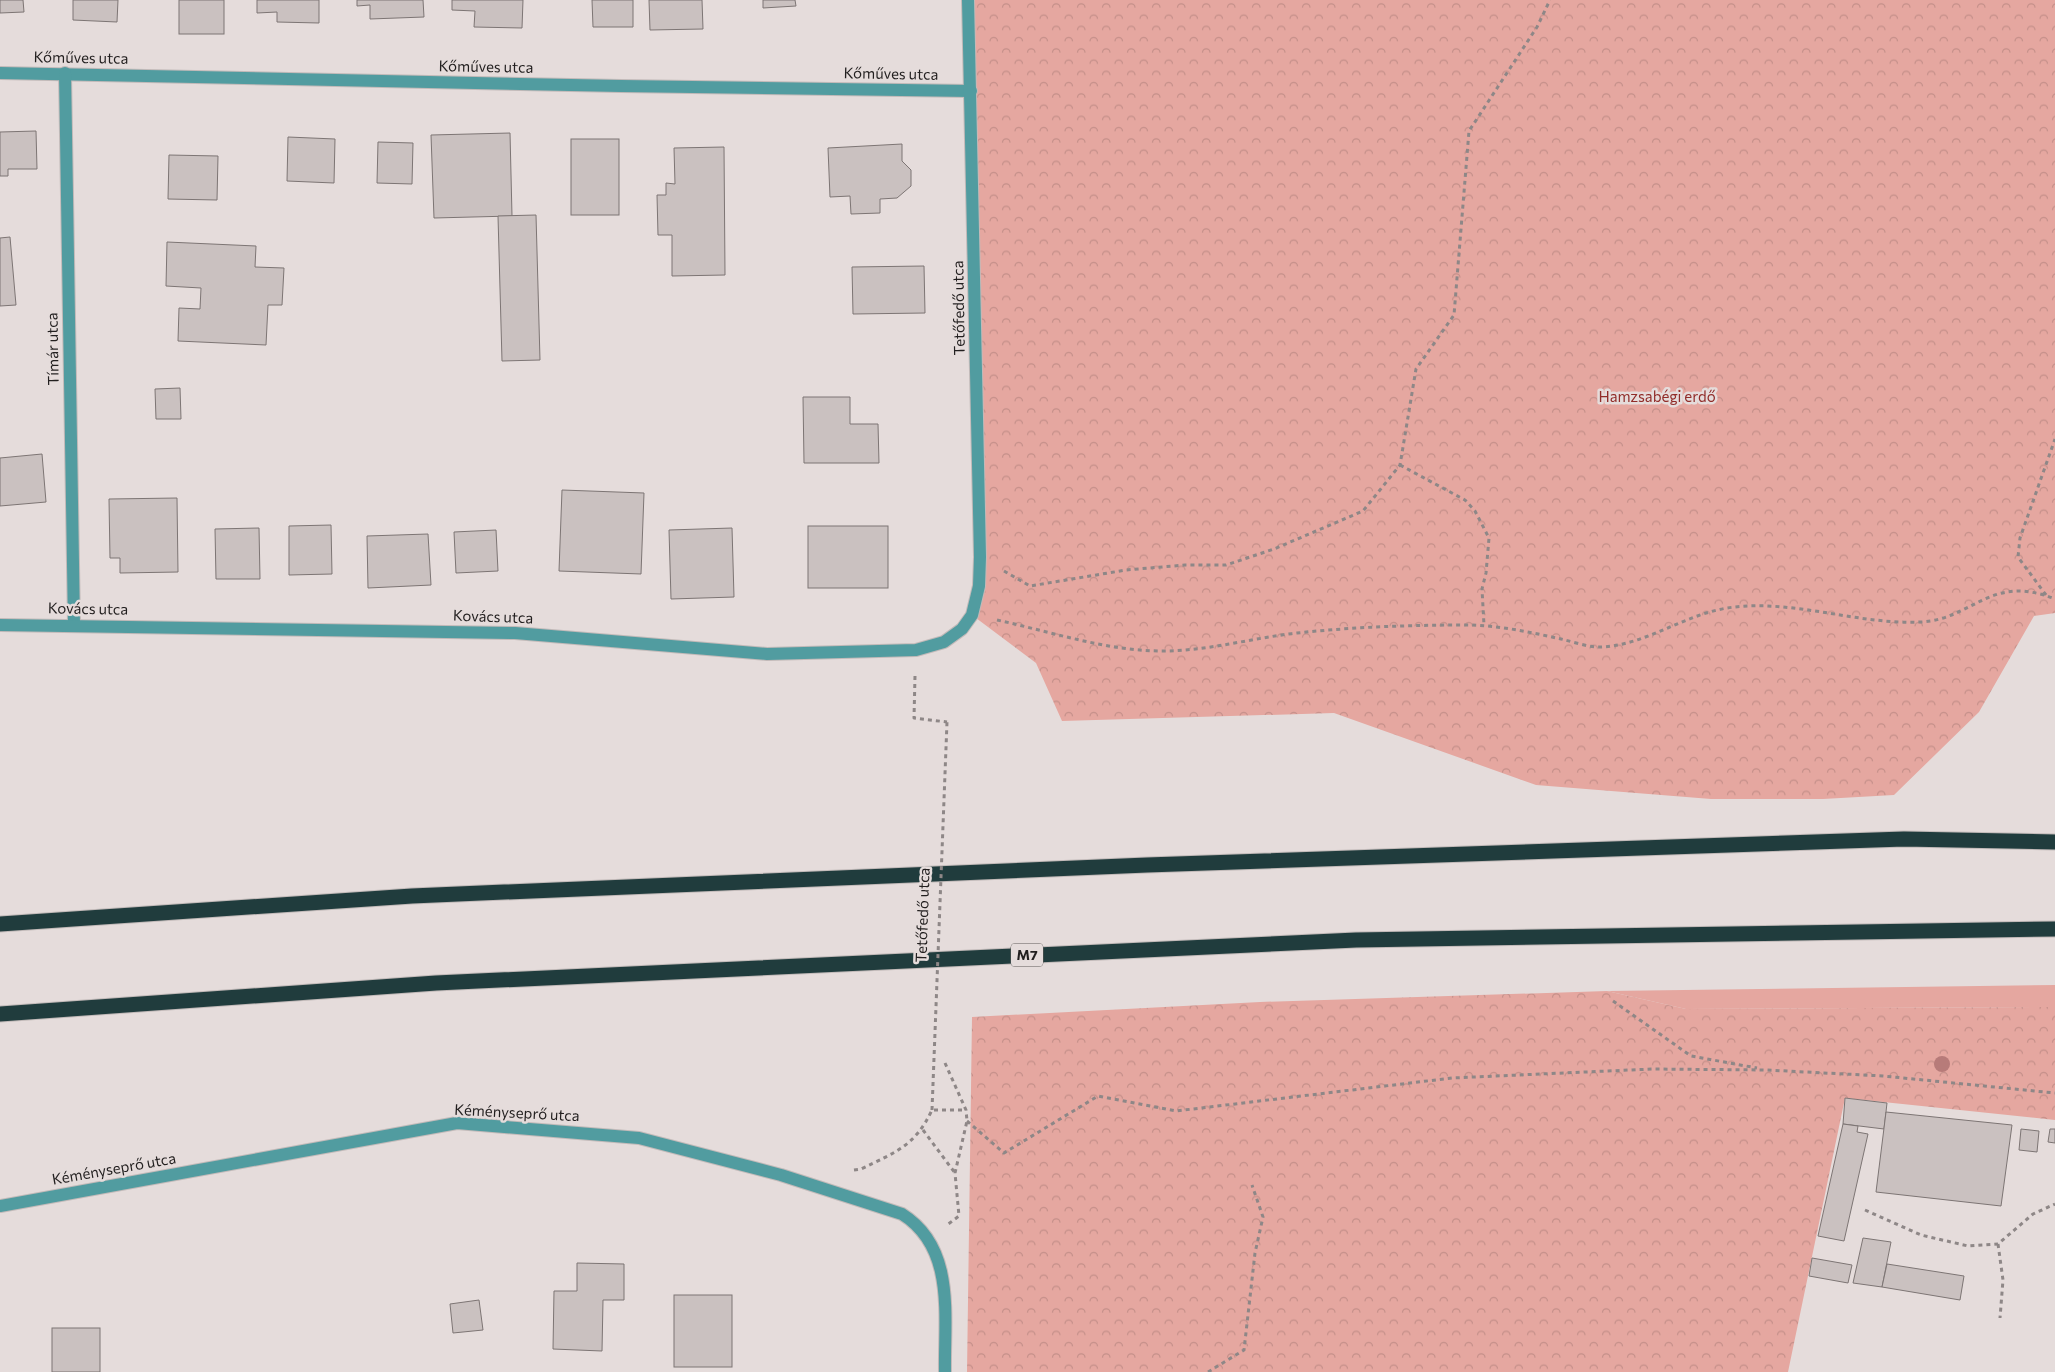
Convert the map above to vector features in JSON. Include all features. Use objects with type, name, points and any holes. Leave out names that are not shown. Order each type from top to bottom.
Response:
[{"type":"highway","points":[[0,924],[412,896],[1147,865],[1904,839],[2055,842]]},
{"type":"highway","name":"M7","points":[[0,1014],[436,983],[1346,940],[2055,929]]},
{"type":"street","name":"Tetőfedő utca","points":[[968,0],[972,91],[980,557],[978,586],[972,615]]},
{"type":"street","name":"Kőműves utca","points":[[0,73],[612,86],[972,91]]},
{"type":"street","name":"Tímár utca","points":[[65,73],[74,625]]},
{"type":"street","name":"Kovács utca","points":[[0,625],[516,633],[767,654],[916,650],[944,642],[962,629],[972,615]]},
{"type":"street","name":"Kéményseprő utca","points":[[0,1206],[457,1123],[639,1138],[781,1175],[902,1214],[916,1224],[928,1238]]},
{"type":"street","points":[[928,1238],[937,1254],[943,1272],[945,1372]]},
{"type":"path","points":[[980,557],[1030,586],[1126,570],[1185,565],[1226,565],[1274,549],[1363,511],[1400,465],[1416,369],[1454,315],[1469,131],[1537,27],[1550,0]]},
{"type":"path","points":[[2046,596],[2018,557],[2020,538],[2055,439]]},
{"type":"path","points":[[1400,465],[1465,500],[1475,511],[1485,529],[1489,538],[1486,573],[1482,589],[1484,625]]},
{"type":"path","points":[[972,615],[1106,645],[1164,651],[1234,643],[1295,633],[1358,628],[1484,625],[1600,647],[1625,644],[1697,615],[1726,608],[1758,605],[1825,611],[1883,620],[1922,622],[1946,617],[1989,596],[2007,591],[2055,599]]},
{"type":"path","name":"Tetőfedő utca","points":[[916,650],[914,718],[947,722],[932,1110]]},
{"type":"path","points":[[1613,1001],[1691,1056],[1767,1070]]},
{"type":"path","points":[[928,1238],[960,1216],[955,1173],[967,1121],[966,1110],[945,1063]]},
{"type":"path","points":[[967,1121],[1004,1153],[1098,1096],[1176,1111],[1452,1078],[1652,1069],[1767,1070],[1883,1076],[2055,1093]]},
{"type":"path","points":[[852,1170],[861,1169],[903,1148],[922,1130],[932,1110],[966,1110]]},
{"type":"path","points":[[922,1130],[955,1173]]},
{"type":"path","points":[[1208,1372],[1244,1350],[1255,1253],[1263,1217],[1252,1184]]},
{"type":"path","points":[[1865,1210],[1921,1235],[1968,1246],[1998,1244],[2033,1214],[2055,1204]]},
{"type":"path","points":[[1998,1244],[2002,1280],[2000,1318]]},
{"type":"green space","name":"Hamzsabégi erdő","points":[[968,0],[2055,0],[2055,613],[2034,616],[1979,712],[1894,795],[1823,799],[1711,799],[1536,785],[1334,713],[1062,721],[1036,663],[972,615],[979,586]]},
{"type":"green space","points":[[2055,985],[2055,1007],[1686,1009],[1607,991]]},
{"type":"green space","points":[[1607,991],[1686,1009],[2055,1007],[2055,1120],[1845,1098],[1788,1372],[967,1372],[972,1017],[1260,1002]]},
{"type":"building","points":[[0,0],[23,0],[24,12],[0,13]]},
{"type":"building","points":[[73,0],[118,0],[117,22],[73,20]]},
{"type":"building","points":[[179,0],[224,0],[224,34],[179,34]]},
{"type":"building","points":[[257,0],[319,0],[319,23],[277,22],[277,12],[257,13]]},
{"type":"building","points":[[357,0],[423,0],[424,17],[370,19],[370,5],[357,6]]},
{"type":"building","points":[[452,0],[523,0],[522,28],[474,27],[475,11],[452,10]]},
{"type":"building","points":[[592,0],[633,0],[633,27],[593,27]]},
{"type":"building","points":[[649,0],[702,0],[703,29],[650,30]]},
{"type":"building","points":[[763,0],[795,0],[796,6],[763,8]]},
{"type":"building","points":[[36,131],[37,169],[8,169],[8,176],[0,176],[0,132]]},
{"type":"building","points":[[510,133],[512,216],[434,218],[431,135]]},
{"type":"building","points":[[288,137],[335,139],[334,183],[287,181]]},
{"type":"building","points":[[571,139],[619,139],[619,215],[571,215]]},
{"type":"building","points":[[378,142],[413,143],[412,184],[377,183]]},
{"type":"building","points":[[902,144],[902,161],[911,170],[911,186],[897,198],[880,199],[880,213],[851,214],[850,196],[830,197],[828,148]]},
{"type":"building","points":[[724,147],[725,275],[672,276],[672,235],[658,235],[657,195],[666,195],[666,183],[675,184],[674,148]]},
{"type":"building","points":[[169,155],[218,156],[217,200],[168,199]]},
{"type":"building","points":[[536,215],[540,360],[502,361],[498,216]]},
{"type":"building","points":[[10,237],[16,305],[0,306],[0,238]]},
{"type":"building","points":[[167,242],[256,246],[255,267],[284,268],[282,305],[268,305],[266,345],[178,341],[179,308],[200,309],[201,288],[166,286]]},
{"type":"building","points":[[924,266],[925,313],[853,314],[852,267]]},
{"type":"building","points":[[180,388],[181,419],[156,419],[155,389]]},
{"type":"building","points":[[803,397],[850,397],[850,424],[878,424],[879,463],[804,463]]},
{"type":"building","points":[[42,454],[46,502],[0,506],[0,458]]},
{"type":"building","points":[[562,490],[644,493],[641,574],[559,571]]},
{"type":"building","points":[[177,498],[178,572],[120,573],[120,558],[110,558],[109,499]]},
{"type":"building","points":[[331,525],[332,574],[289,575],[289,526]]},
{"type":"building","points":[[808,526],[888,526],[888,588],[808,588]]},
{"type":"building","points":[[259,528],[260,579],[216,579],[215,529]]},
{"type":"building","points":[[732,528],[734,597],[671,599],[669,530]]},
{"type":"building","points":[[496,530],[498,571],[456,573],[454,532]]},
{"type":"building","points":[[428,534],[431,585],[368,588],[367,536]]},
{"type":"building","points":[[1845,1098],[1887,1103],[1884,1129],[1843,1124]]},
{"type":"building","points":[[1886,1112],[2012,1125],[2001,1206],[1876,1192]]},
{"type":"building","points":[[1843,1124],[1858,1126],[1857,1132],[1868,1134],[1844,1241],[1818,1236]]},
{"type":"building","points":[[2021,1129],[2039,1131],[2037,1152],[2019,1150]]},
{"type":"building","points":[[2050,1129],[2055,1129],[2055,1143],[2048,1142]]},
{"type":"building","points":[[1863,1238],[1891,1242],[1882,1287],[1853,1283]]},
{"type":"building","points":[[1812,1258],[1852,1265],[1848,1283],[1809,1276]]},
{"type":"building","points":[[577,1263],[624,1264],[624,1300],[603,1300],[602,1351],[553,1349],[554,1291],[577,1291]]},
{"type":"building","points":[[1887,1264],[1964,1276],[1960,1300],[1882,1287]]},
{"type":"building","points":[[674,1295],[732,1295],[732,1367],[674,1367]]},
{"type":"building","points":[[479,1300],[483,1330],[453,1333],[450,1304]]},
{"type":"building","points":[[52,1328],[100,1328],[100,1372],[52,1372]]}]
